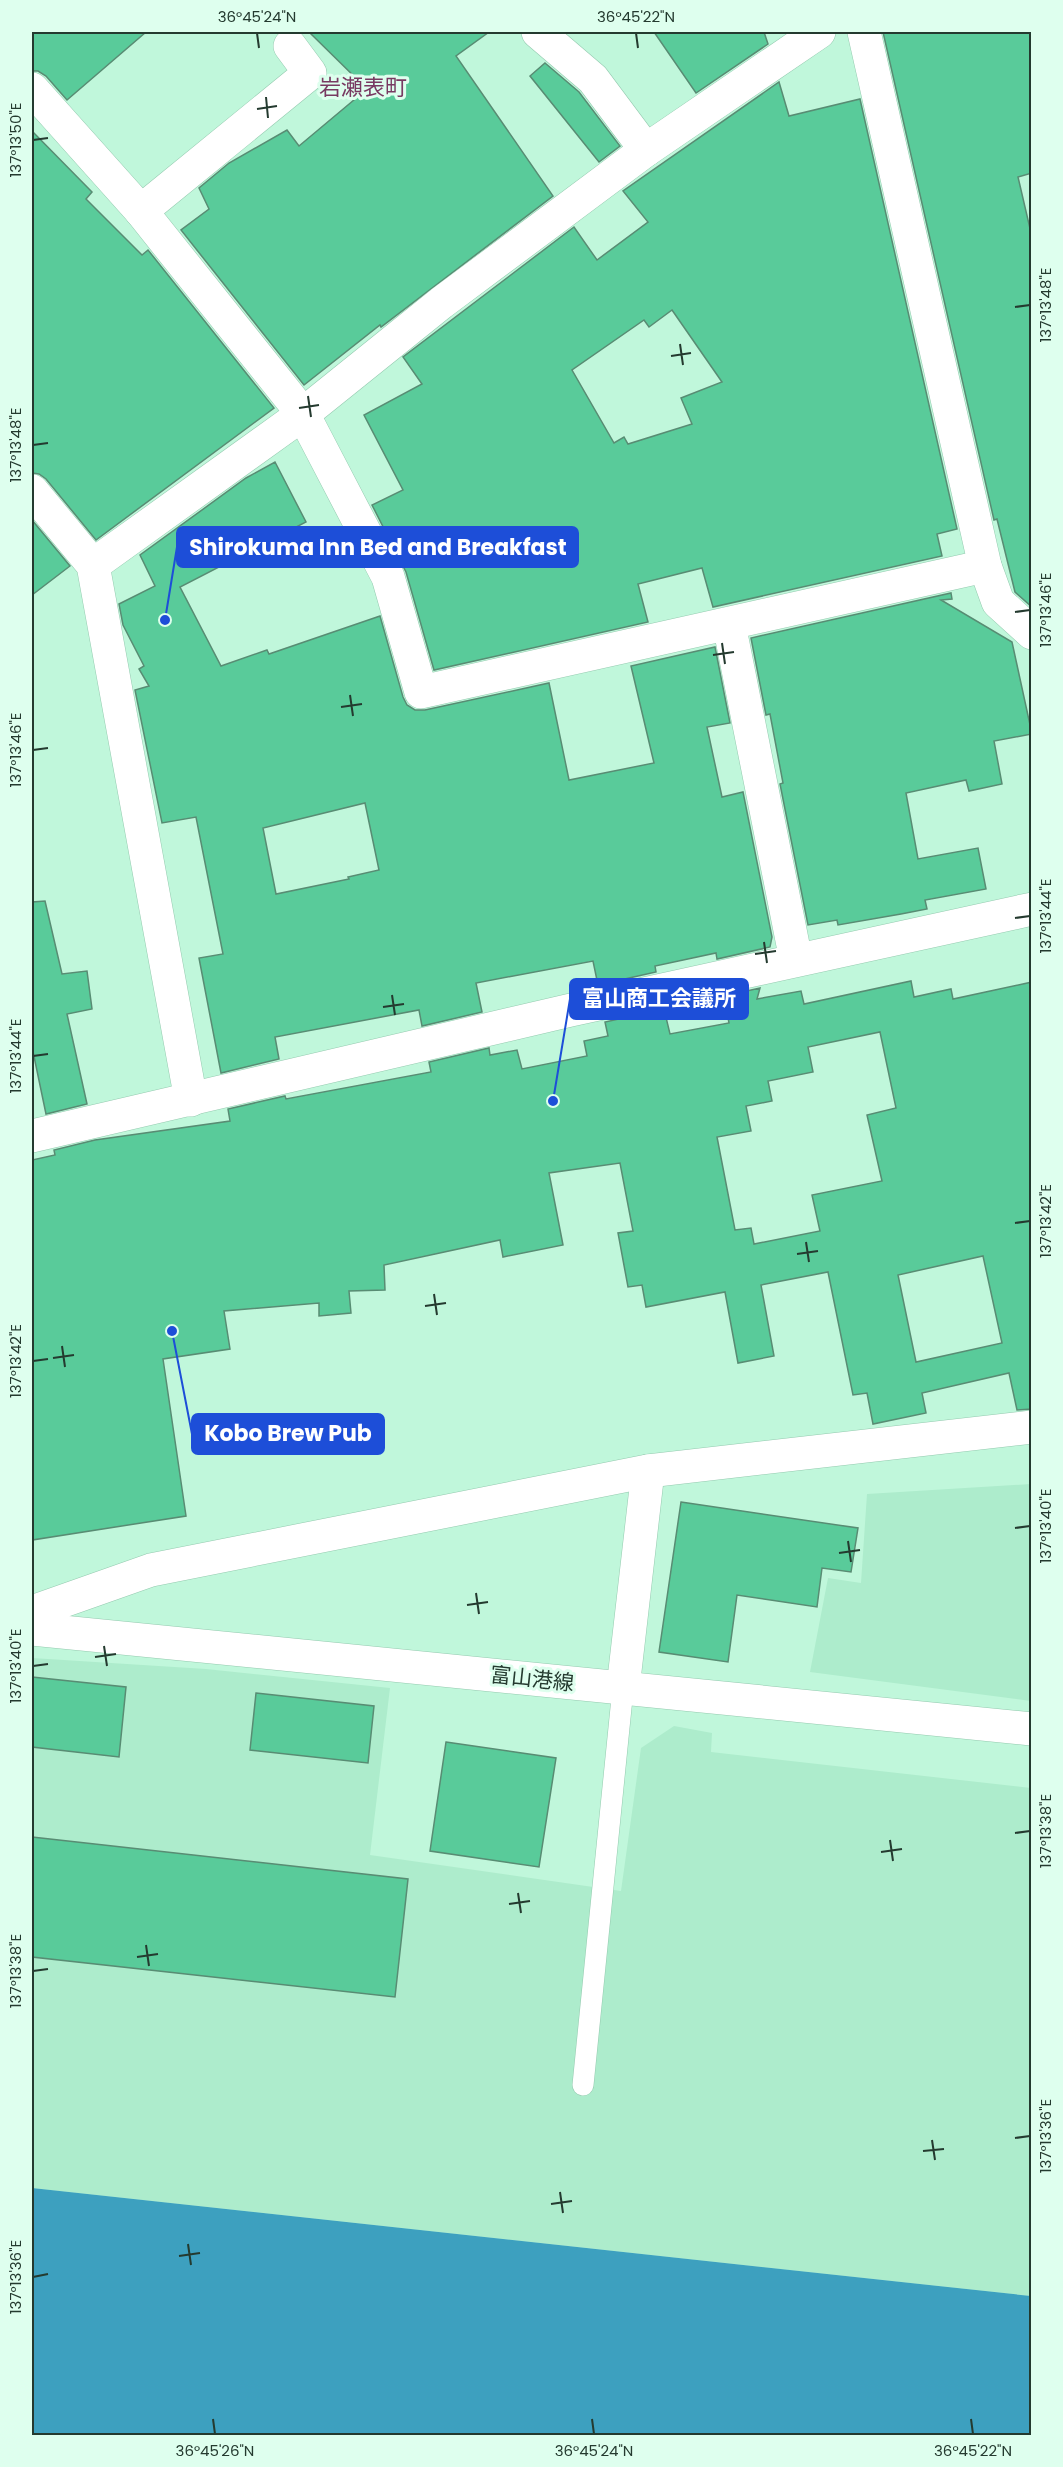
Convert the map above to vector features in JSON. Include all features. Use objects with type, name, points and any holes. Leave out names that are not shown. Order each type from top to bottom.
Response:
[{"type":"street","points":[[538,32],[593,79],[646,150]]},
{"type":"street","points":[[93,565],[303,414],[441,303],[646,150],[819,32]]},
{"type":"street","points":[[864,32],[985,566],[998,602],[1032,633]]},
{"type":"street","points":[[141,212],[310,73],[290,46]]},
{"type":"street","points":[[32,89],[141,212],[303,414],[388,577],[421,692],[985,566]]},
{"type":"street","points":[[32,491],[93,565],[191,1101]]},
{"type":"street","points":[[729,624],[796,960]]},
{"type":"street","points":[[32,1136],[191,1101],[571,1010],[1032,909]]},
{"type":"street","points":[[32,1611],[152,1570],[648,1471],[1032,1426]]},
{"type":"street","points":[[623,1688],[648,1471]]},
{"type":"street","name":"富山港線","points":[[32,1629],[1032,1729]]},
{"type":"lane","points":[[583,2085],[623,1688]]},
{"type":"shaded area","points":[[1031,1484],[1031,1701],[810,1672],[828,1578],[861,1583],[867,1494]]},
{"type":"shaded area","points":[[32,1658],[206,1669],[390,1688],[370,1855],[621,1891],[641,1748],[674,1726],[712,1733],[711,1752],[1031,1788],[1031,2296],[32,2188]]},
{"type":"water","points":[[32,2188],[1031,2296],[1031,2435],[32,2435]]},
{"type":"building","points":[[32,32],[146,32],[67,100],[46,76],[38,71],[32,71]]},
{"type":"building","points":[[309,32],[489,32],[456,56],[553,196],[381,327],[380,325],[304,385],[181,230],[209,209],[199,188],[229,163],[287,130],[299,146],[367,89]]},
{"type":"building","points":[[654,32],[764,32],[768,44],[696,93]]},
{"type":"building","points":[[883,32],[1032,32],[1032,173],[1018,177],[1032,237],[1032,607],[1015,592],[997,519],[994,520]]},
{"type":"building","points":[[545,63],[579,92],[620,146],[599,162],[530,76]]},
{"type":"building","points":[[779,82],[789,116],[860,99],[957,529],[937,534],[942,556],[713,607],[702,568],[638,584],[648,622],[434,670],[406,572],[372,505],[403,490],[364,415],[422,384],[403,357],[574,227],[597,260],[648,222],[623,191]],"holes":[[[672,310],[722,382],[681,398],[692,424],[628,444],[624,437],[614,443],[572,370],[644,320],[649,327]]]},
{"type":"building","points":[[32,131],[92,192],[86,199],[142,255],[148,250],[274,408],[96,540],[46,479],[39,474],[32,473]]},
{"type":"building","points":[[275,462],[306,522],[180,587],[221,666],[267,650],[269,654],[380,616],[403,697],[407,705],[415,710],[425,710],[549,683],[569,780],[654,763],[631,666],[715,647],[730,723],[707,727],[722,797],[743,792],[772,937],[770,947],[717,959],[716,953],[655,966],[656,972],[598,985],[593,961],[476,983],[482,1012],[422,1026],[419,1010],[275,1037],[279,1059],[221,1073],[199,958],[223,954],[196,817],[162,823],[135,690],[149,686],[139,669],[144,666],[123,625],[119,604],[155,586],[140,555],[246,478]],"holes":[[[365,803],[379,870],[348,877],[349,879],[276,894],[263,828]]]},
{"type":"building","points":[[32,520],[70,566],[32,595]]},
{"type":"building","points":[[951,593],[952,599],[941,600],[1012,642],[1032,734],[994,741],[1002,784],[969,791],[966,780],[906,793],[918,859],[978,848],[986,889],[925,900],[927,909],[838,925],[837,920],[808,925],[780,784],[783,783],[770,714],[766,715],[751,638]]},
{"type":"building","points":[[45,901],[62,974],[87,971],[92,1009],[67,1014],[87,1104],[46,1114],[32,1047],[32,902]]},
{"type":"building","points":[[911,981],[914,997],[951,989],[953,999],[1032,982],[1032,1409],[1017,1410],[1009,1373],[922,1393],[926,1413],[873,1424],[867,1393],[853,1395],[828,1272],[761,1285],[774,1356],[738,1363],[725,1292],[646,1307],[642,1285],[628,1287],[618,1233],[633,1231],[620,1163],[549,1173],[563,1245],[503,1257],[500,1240],[384,1265],[385,1290],[349,1291],[351,1313],[319,1316],[319,1303],[224,1311],[230,1349],[163,1359],[186,1516],[32,1540],[32,1160],[55,1155],[54,1150],[95,1140],[230,1121],[228,1109],[285,1096],[286,1099],[431,1072],[429,1062],[489,1048],[490,1055],[517,1050],[522,1069],[587,1056],[584,1041],[608,1036],[605,1022],[664,1009],[670,1034],[729,1023],[724,996],[760,988],[757,999],[801,991],[804,1004]],"holes":[[[880,1032],[896,1108],[867,1115],[882,1181],[812,1195],[820,1231],[754,1244],[751,1228],[735,1230],[717,1137],[751,1131],[746,1106],[772,1101],[768,1081],[813,1072],[808,1047]],[[983,1256],[1002,1343],[916,1362],[898,1275]]]},
{"type":"building","points":[[681,1502],[858,1528],[851,1572],[822,1568],[817,1607],[737,1595],[728,1662],[659,1652]]},
{"type":"building","points":[[32,1677],[126,1687],[119,1757],[32,1747]]},
{"type":"building","points":[[256,1693],[374,1706],[368,1763],[250,1750]]},
{"type":"building","points":[[446,1742],[556,1758],[539,1867],[430,1851]]},
{"type":"building","points":[[32,1837],[408,1879],[395,1997],[32,1957]]},
{"type":"place","name":"Shirokuma Inn Bed and Breakfast","points":[[165,620]]},
{"type":"place","name":"富山商工会議所","points":[[553,1101]]},
{"type":"place","name":"Kobo Brew Pub","points":[[172,1331]]},
{"type":"district","name":"岩瀬表町","points":[[363,87]]}]
